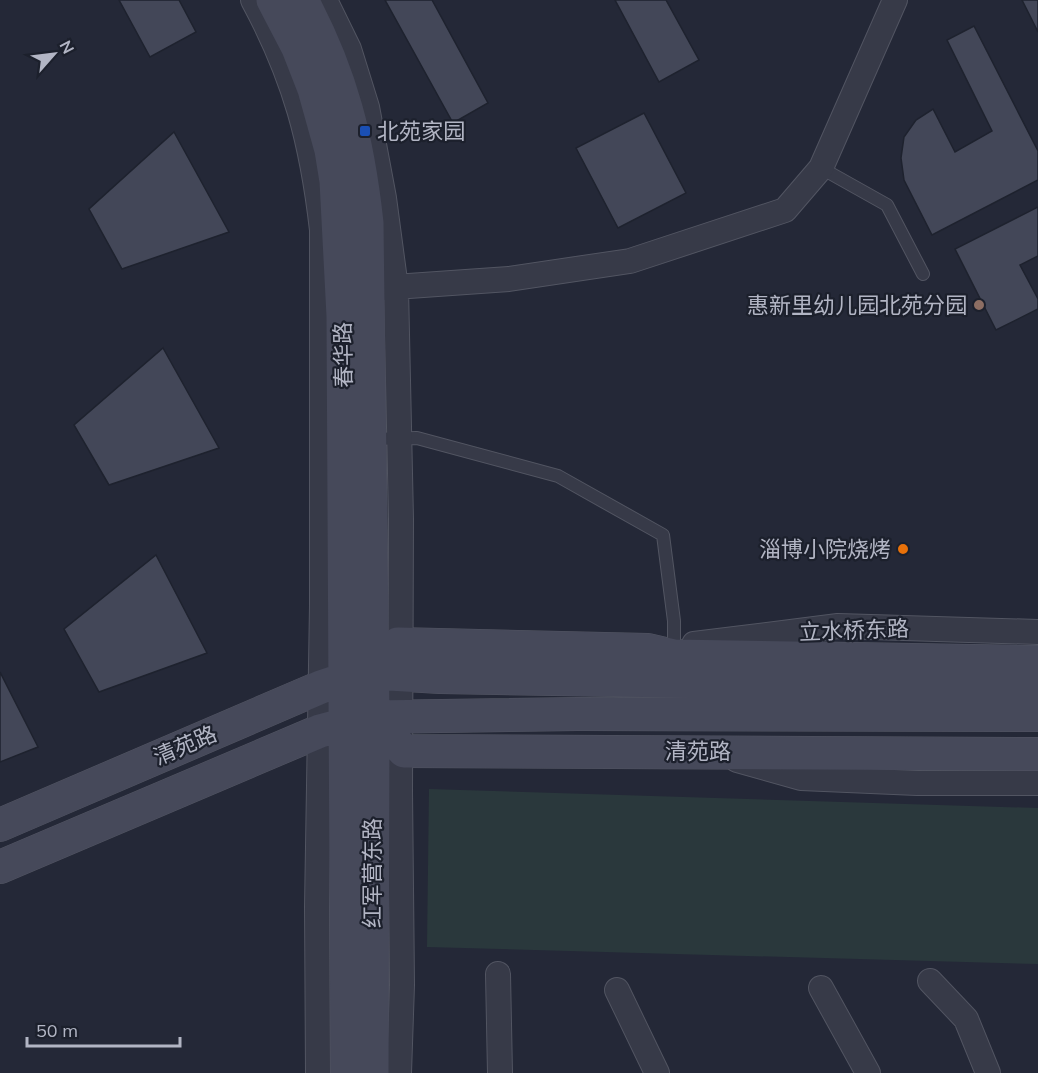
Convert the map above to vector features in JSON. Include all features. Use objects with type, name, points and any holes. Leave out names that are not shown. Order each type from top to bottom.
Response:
[{"type":"street","points":[[253,0],[287,71],[304,124],[316,177],[368,672],[368,728],[402,985],[399,1073]]},
{"type":"street","name":"春华路","points":[[273,0],[298,48],[314,89],[331,150],[336,181],[368,672]]},
{"type":"street","name":"春华路","points":[[302,0],[329,53],[346,103],[362,177],[367,224],[383,288],[384,439],[368,672]]},
{"type":"street","points":[[325,0],[349,49],[367,107],[384,198],[383,288],[509,279],[630,261],[785,210],[821,168],[895,0]]},
{"type":"street","name":"立水桥东路","points":[[674,689],[689,645],[838,626],[1038,632]]},
{"type":"street","name":"清苑路","points":[[0,825],[368,672],[648,650],[674,689]]},
{"type":"street","name":"清苑路","points":[[0,867],[368,728],[578,714],[674,689],[1038,662]]},
{"type":"street","name":"清苑路","points":[[368,672],[609,680],[674,689],[1038,715]]},
{"type":"street","name":"红军营东路","points":[[368,672],[372,1073]]},
{"type":"street","name":"清苑路","points":[[674,689],[1038,687]]},
{"type":"street","points":[[578,714],[801,778],[916,783],[1038,783]]},
{"type":"street","points":[[318,1073],[317,907],[368,728]]},
{"type":"street","name":"清苑路","points":[[368,728],[404,751],[1038,754]]},
{"type":"street","name":"红军营东路","points":[[347,1073],[368,728]]},
{"type":"street","points":[[498,974],[500,1073]]},
{"type":"street","points":[[930,981],[966,1019],[988,1073]]},
{"type":"street","points":[[821,988],[868,1073]]},
{"type":"street","points":[[617,990],[657,1073]]},
{"type":"lane","points":[[821,168],[887,205],[923,274]]},
{"type":"lane","points":[[384,439],[417,438],[558,476],[663,535],[674,621],[674,689]]},
{"type":"shaded area","points":[[429,789],[1038,808],[1038,964],[427,947]]},
{"type":"building","points":[[119,0],[179,0],[196,32],[150,57]]},
{"type":"building","points":[[385,0],[432,0],[488,103],[453,123]]},
{"type":"building","points":[[615,0],[666,0],[699,60],[659,82]]},
{"type":"building","points":[[1022,0],[1038,0],[1038,32]]},
{"type":"building","points":[[974,26],[1038,151],[1038,180],[932,235],[904,180],[901,158],[904,137],[916,120],[933,109],[955,152],[992,131],[947,40]]},
{"type":"building","points":[[644,113],[686,193],[618,228],[576,148]]},
{"type":"building","points":[[174,132],[229,232],[122,269],[89,209]]},
{"type":"building","points":[[1038,207],[1038,256],[1020,265],[1038,299],[1038,309],[996,330],[955,249]]},
{"type":"building","points":[[163,348],[219,448],[109,485],[74,425]]},
{"type":"building","points":[[156,555],[207,653],[99,692],[64,629]]},
{"type":"building","points":[[0,672],[38,747],[0,762]]},
{"type":"place","name":"北苑家园","points":[[365,131]]},
{"type":"place","name":"惠新里幼儿园北苑分园","points":[[979,305]]},
{"type":"place","name":"淄博小院烧烤","points":[[903,549]]}]
